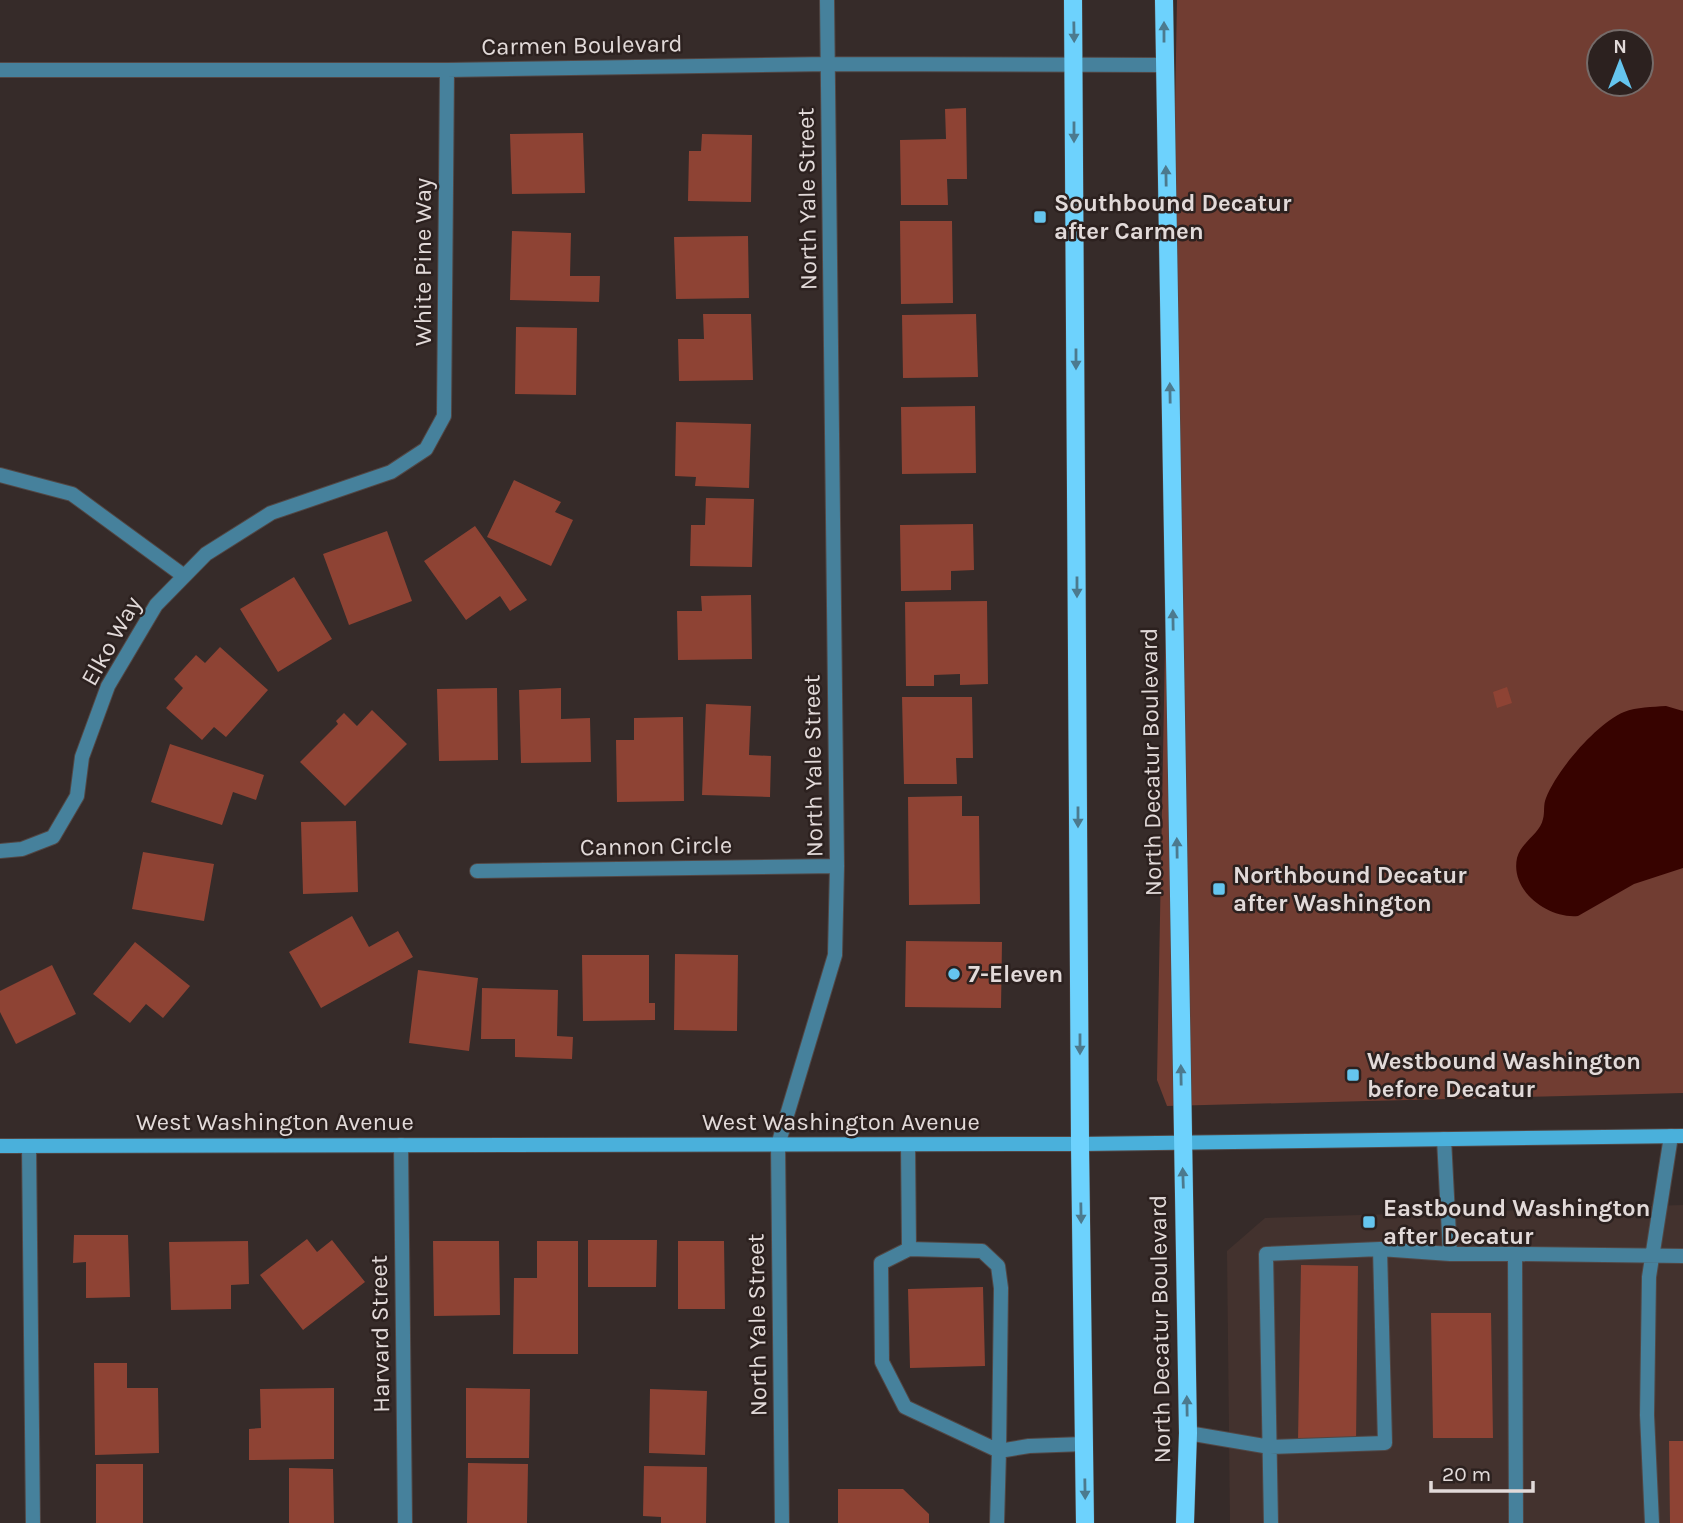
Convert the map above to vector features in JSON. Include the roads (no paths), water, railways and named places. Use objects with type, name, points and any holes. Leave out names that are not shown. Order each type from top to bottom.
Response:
[{"type":"main road","points":[[1073,0],[1080,1144],[1086,1523]]},
{"type":"main road","name":"North Decatur Boulevard","points":[[1164,0],[1188,1433],[1185,1523]]},
{"type":"main road","name":"West Washington Avenue","points":[[0,1146],[1080,1144],[1677,1136]]},
{"type":"street","name":"North Yale Street","points":[[782,1523],[778,1145],[835,955],[837,866],[828,0]]},
{"type":"street","name":"Carmen Boulevard","points":[[0,70],[447,70],[829,64],[1165,65]]},
{"type":"street","name":"White Pine Way","points":[[426,449],[444,416],[447,70]]},
{"type":"street","name":"Elko Way","points":[[0,851],[22,849],[53,837],[77,796],[82,757],[108,686],[156,605],[206,554],[271,513],[391,472],[426,449]]},
{"type":"street","points":[[0,475],[72,494],[184,576]]},
{"type":"street","name":"Cannon Circle","points":[[477,871],[837,866]]},
{"type":"street","points":[[1652,1523],[1647,1415],[1649,1277],[1677,1136]]},
{"type":"street","points":[[1444,1139],[1450,1254]]},
{"type":"street","name":"Harvard Street","points":[[401,1145],[405,1523]]},
{"type":"street","points":[[908,1145],[909,1248]]},
{"type":"street","points":[[29,1146],[33,1523]]},
{"type":"street","points":[[997,1523],[999,1451],[1001,1289],[998,1266],[982,1251],[909,1248],[881,1263],[882,1362],[905,1407],[999,1451],[1029,1446],[1084,1444]]},
{"type":"street","points":[[1272,1523],[1266,1254],[1380,1249],[1450,1254],[1652,1258],[1683,1256]]},
{"type":"street","points":[[1188,1433],[1270,1447],[1385,1443],[1380,1249]]},
{"type":"street","points":[[1515,1254],[1516,1523]]},
{"type":"place","name":"Southbound Decatur after Carmen","points":[[1040,217]]},
{"type":"place","name":"Northbound Decatur after Washington","points":[[1219,889]]},
{"type":"place","name":"7-Eleven","points":[[954,974]]},
{"type":"place","name":"Westbound Washington before Decatur","points":[[1353,1075]]},
{"type":"place","name":"Eastbound Washington after Decatur","points":[[1369,1222]]}]
